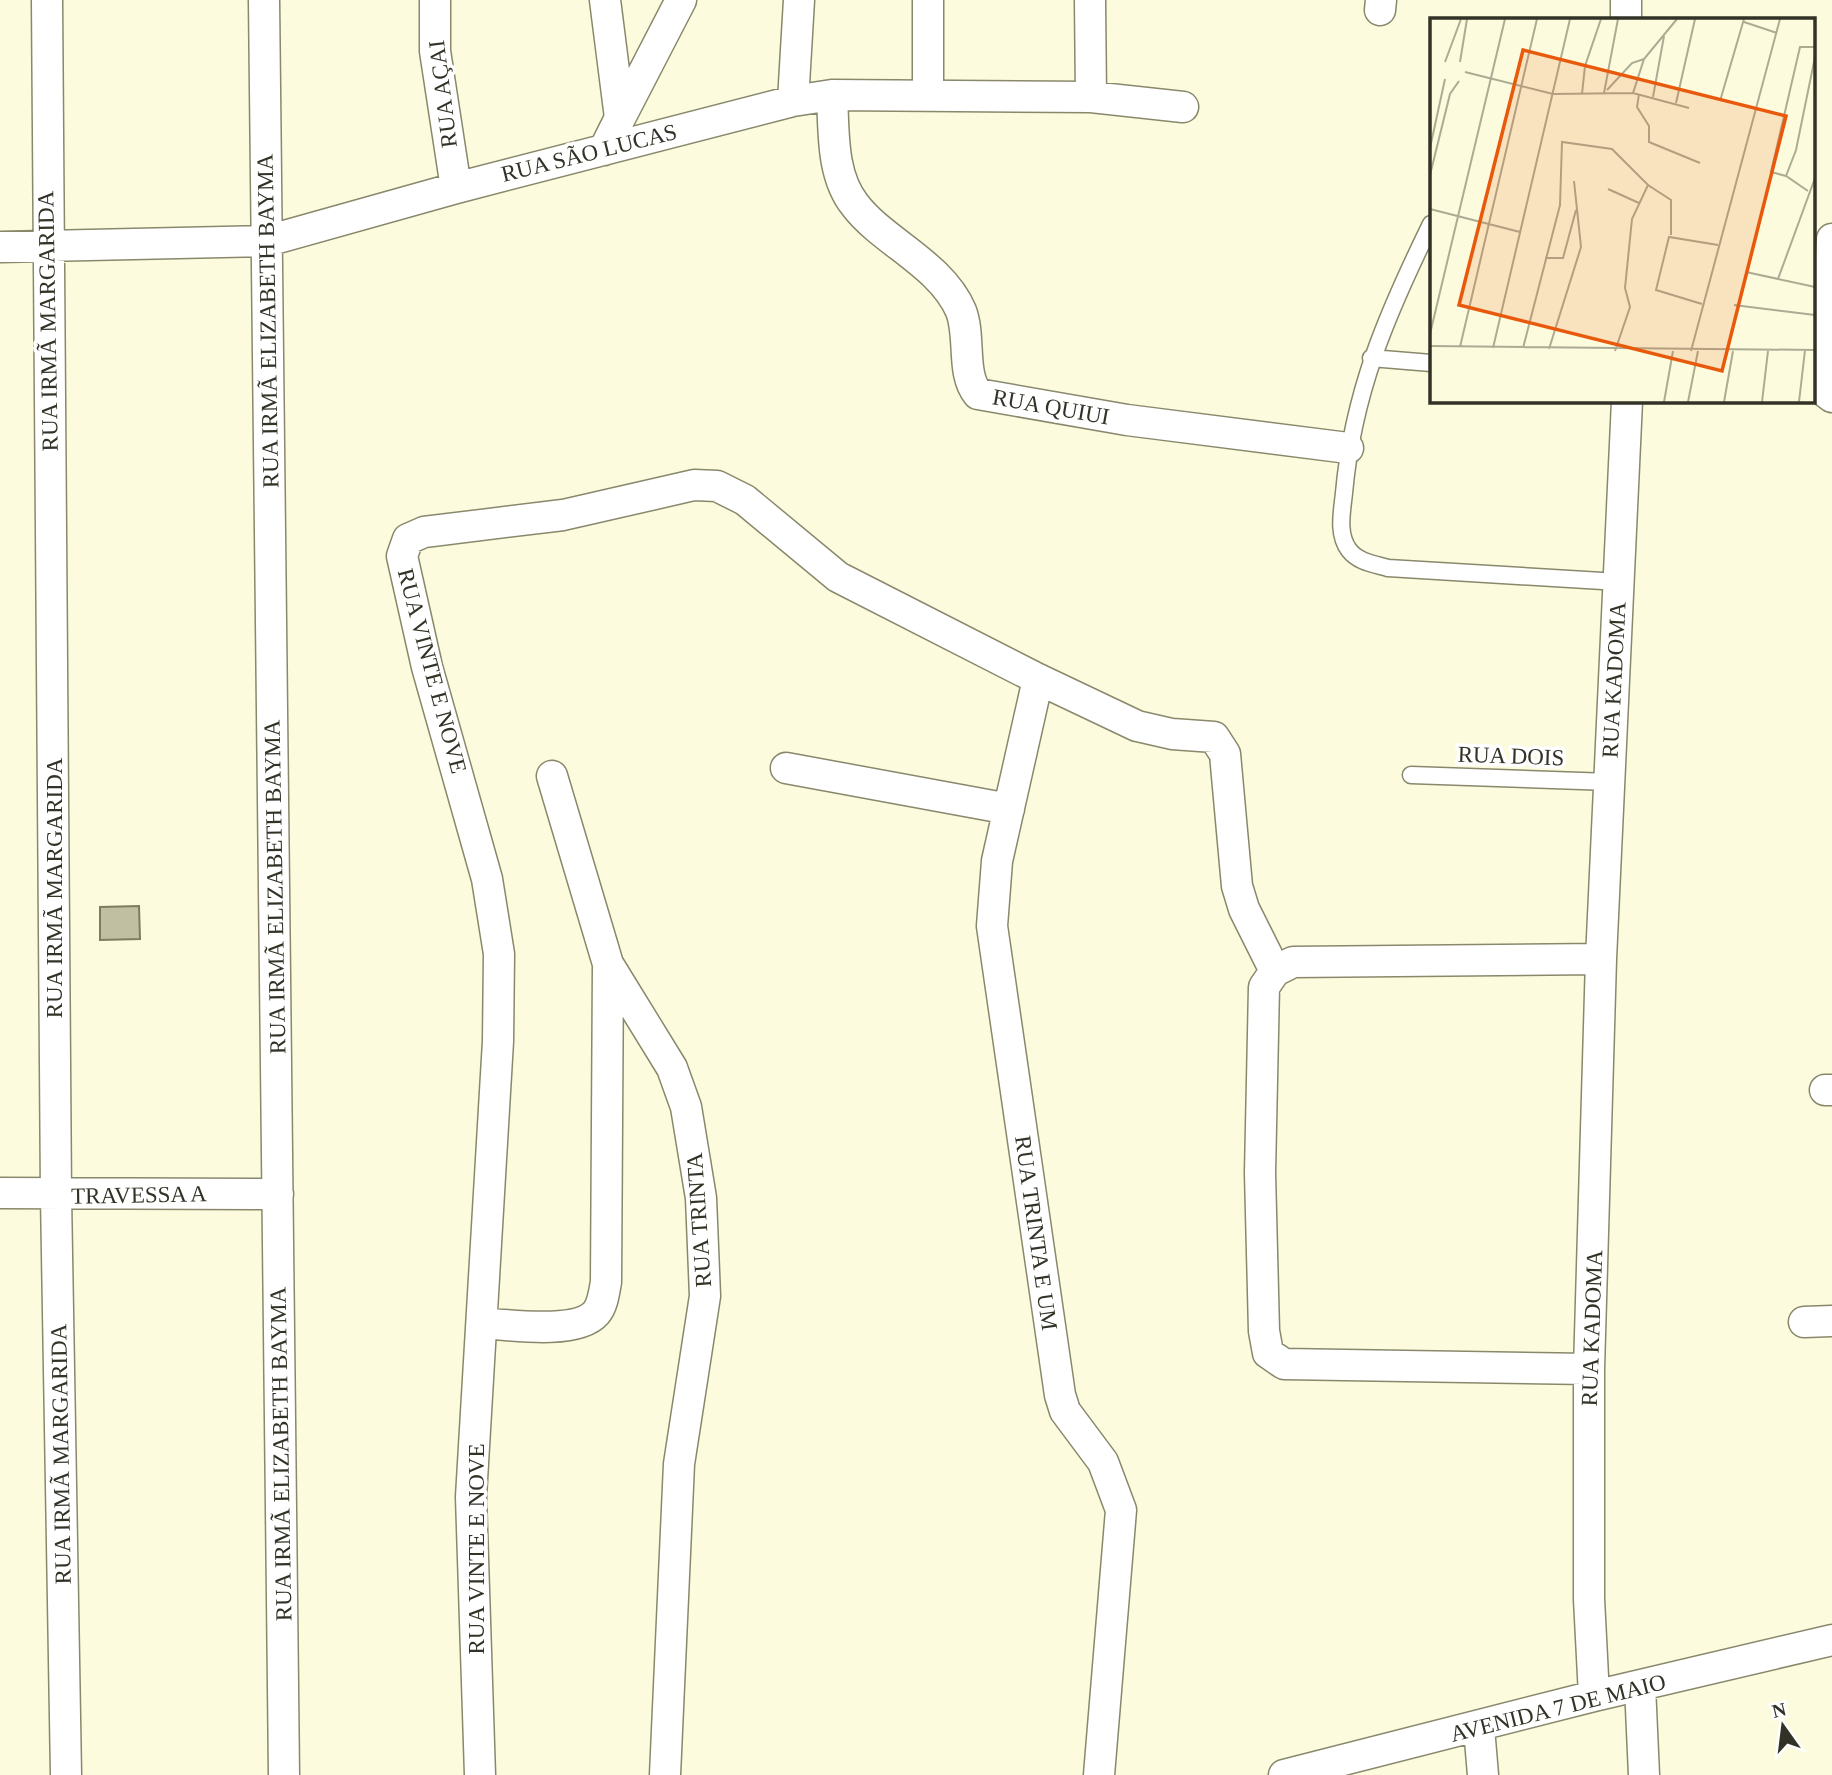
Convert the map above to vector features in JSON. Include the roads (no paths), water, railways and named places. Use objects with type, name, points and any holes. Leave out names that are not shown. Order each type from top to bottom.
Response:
[{"type":"street","name":"RUA IRMÃ MARGARIDA","points":[[47,0],[56,1196],[66,1775]]},
{"type":"street","name":"RUA IRMÃ ELIZABETH BAYMA","points":[[264,0],[284,1775]]},
{"type":"street","name":"RUA AÇAI","points":[[435,0],[435,51],[456,188]]},
{"type":"street","points":[[605,0],[620,118]]},
{"type":"street","points":[[604,150],[681,0]]},
{"type":"street","points":[[793,101],[799,0]]},
{"type":"street","points":[[928,0],[928,94]]},
{"type":"street","points":[[1090,0],[1091,97]]},
{"type":"street","points":[[1626,0],[1626,18]]},
{"type":"street","name":"RUA SÃO LUCAS","points":[[0,247],[267,241],[456,188],[793,101],[831,95],[1091,97],[1183,107]]},
{"type":"street","name":"RUA QUIUI","points":[[831,95],[836,159],[843,184],[855,205],[935,275],[950,293],[960,311],[967,334],[970,378],[978,394],[1127,420],[1348,448]]},
{"type":"street","points":[[1832,239],[1823,373],[1824,391],[1832,397]]},
{"type":"street","name":"RUA KADOMA","points":[[1594,1696],[1590,1600],[1589,1369],[1601,959],[1627,402]]},
{"type":"street","name":"RUA VINTE E NOVE","points":[[480,1775],[471,1497],[498,1041],[499,954],[487,879],[427,667],[402,556],[408,539],[424,531],[563,515],[694,485],[717,486],[745,500],[838,577],[1038,679]]},
{"type":"street","points":[[1038,679],[1137,726],[1172,734],[1214,737],[1221,744],[1225,754],[1237,886],[1244,909],[1275,971]]},
{"type":"street","name":"RUA TRINTA E UM","points":[[1038,679],[997,861],[992,926],[1060,1395],[1065,1411],[1103,1462],[1121,1510],[1099,1775]]},
{"type":"street","points":[[786,768],[1009,809]]},
{"type":"street","name":"RUA TRINTA","points":[[552,776],[608,964],[672,1068],[687,1107],[704,1233],[705,1296],[684,1421],[676,1511],[665,1775]]},
{"type":"street","points":[[1589,1369],[1284,1363],[1268,1353],[1264,1331],[1260,1173],[1264,987],[1275,971],[1293,962],[1601,959]]},
{"type":"street","points":[[482,1323],[559,1327],[586,1320],[597,1312],[603,1298],[606,1282],[608,1185],[608,964]]},
{"type":"street","name":"TRAVESSA A","points":[[0,1193],[56,1196],[278,1194]]},
{"type":"street","name":"AVENIDA 7 DE MAIO","points":[[1284,1775],[1479,1728],[1594,1696],[1832,1640]]},
{"type":"street","points":[[1640,1686],[1644,1775]]},
{"type":"street","points":[[1479,1728],[1483,1775]]},
{"type":"lane","points":[[1430,226],[1371,358],[1348,448],[1341,525],[1348,549],[1356,557],[1388,568],[1619,582]]},
{"type":"lane","points":[[1371,358],[1430,363]]},
{"type":"lane","name":"RUA DOIS","points":[[1411,775],[1610,782]]}]
